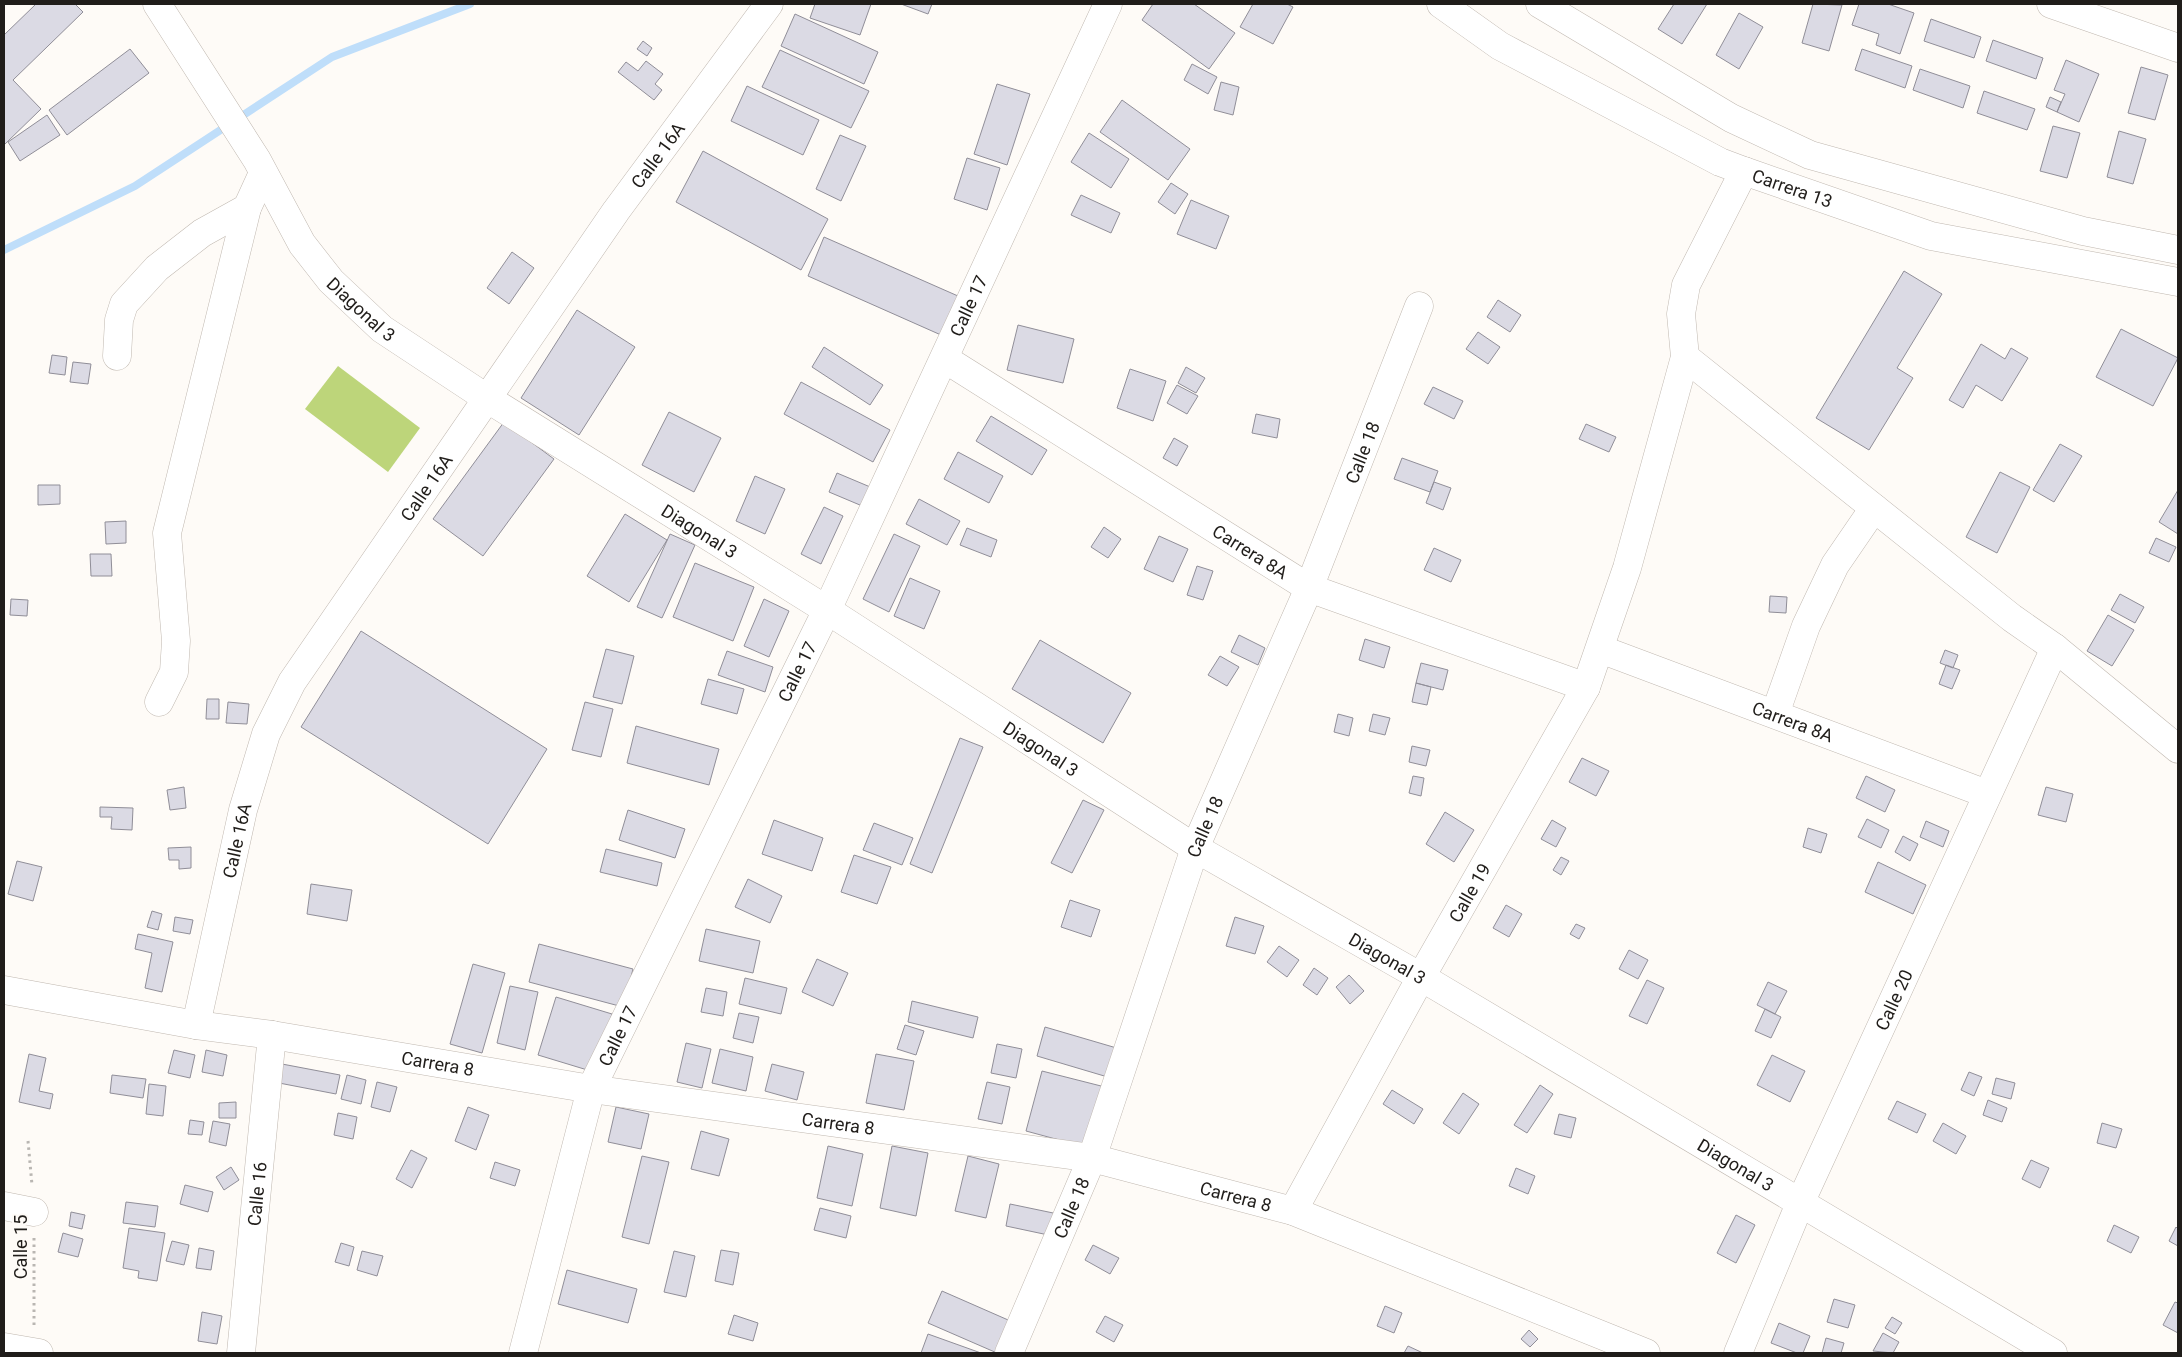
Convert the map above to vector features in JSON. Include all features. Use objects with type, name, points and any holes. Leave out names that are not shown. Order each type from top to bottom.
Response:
[{"type":"street","name":"Diagonal 3","points":[[157,4],[223,105],[260,167],[302,244],[330,281],[382,329],[488,399],[827,610],[1195,848],[1421,977],[2053,1353]]},
{"type":"street","name":"Calle 16A","points":[[196,1025],[243,810],[266,734],[292,682],[616,210],[769,4]]},
{"type":"street","name":"Calle 17","points":[[523,1353],[591,1089],[827,610],[1108,4]]},
{"type":"street","name":"Carrera 13","points":[[1441,4],[1500,46],[1720,162],[1931,236],[2178,282]]},
{"type":"street","points":[[1540,4],[1731,118],[1810,154],[2083,231],[2178,250]]},
{"type":"street","points":[[2051,4],[2178,48]]},
{"type":"street","points":[[159,702],[174,672],[176,641],[167,533],[247,208],[260,167]]},
{"type":"street","points":[[1744,171],[1686,285],[1681,314],[1685,357],[2012,618],[2055,648],[2178,748]]},
{"type":"street","points":[[117,356],[119,320],[124,304],[157,268],[202,233],[247,208]]},
{"type":"street","name":"Calle 18","points":[[1009,1353],[1092,1158],[1195,848],[1309,588],[1420,306]]},
{"type":"street","name":"Calle 19","points":[[1293,1211],[1421,977],[1586,687],[1627,568],[1685,357]]},
{"type":"street","name":"Carrera 8A","points":[[944,359],[1309,588],[1586,687]]},
{"type":"street","points":[[1775,714],[1806,626],[1835,565],[1874,508]]},
{"type":"street","name":"Calle 20","points":[[1738,1353],[1800,1201],[2055,648]]},
{"type":"street","name":"Carrera 8A","points":[[1600,649],[1987,794]]},
{"type":"street","name":"Carrera 8","points":[[4,990],[196,1025],[272,1035],[591,1089],[1092,1158],[1293,1211],[1646,1353]]},
{"type":"street","name":"Calle 16","points":[[241,1353],[272,1035]]},
{"type":"street","points":[[4,1206],[34,1212]]},
{"type":"street","points":[[4,1347],[36,1353]]},
{"type":"path","name":"Calle 15","points":[[28,1141],[34,1212],[36,1353]]},
{"type":"green space","points":[[338,366],[420,428],[388,472],[305,409]]},
{"type":"building","points":[[36,4],[75,4],[83,12],[13,80],[41,109],[4,145],[4,35]]},
{"type":"building","points":[[815,4],[871,4],[860,35],[810,18]]},
{"type":"building","points":[[901,4],[932,4],[928,14]]},
{"type":"building","points":[[1153,4],[1194,4],[1235,33],[1209,69],[1142,20]]},
{"type":"building","points":[[1253,4],[1287,4],[1293,7],[1273,44],[1240,27]]},
{"type":"building","points":[[1674,4],[1707,4],[1682,44],[1658,29]]},
{"type":"building","points":[[1813,4],[1842,5],[1829,51],[1802,43]]},
{"type":"building","points":[[1859,4],[1888,4],[1914,13],[1900,54],[1876,45],[1879,34],[1852,25]]},
{"type":"building","points":[[1739,13],[1763,27],[1739,69],[1716,55]]},
{"type":"building","points":[[795,14],[878,52],[864,84],[781,46]]},
{"type":"building","points":[[1931,19],[1981,37],[1974,58],[1924,41]]},
{"type":"building","points":[[1993,40],[2043,58],[2036,79],[1986,61]]},
{"type":"building","points":[[643,41],[652,48],[647,56],[637,49]]},
{"type":"building","points":[[130,49],[149,73],[67,135],[49,110]]},
{"type":"building","points":[[1862,49],[1912,66],[1905,88],[1855,70]]},
{"type":"building","points":[[780,50],[869,91],[851,128],[762,87]]},
{"type":"building","points":[[2066,60],[2099,74],[2079,122],[2057,112],[2065,94],[2054,90]]},
{"type":"building","points":[[646,61],[663,74],[655,84],[662,90],[654,100],[618,72],[626,62],[638,71]]},
{"type":"building","points":[[1192,64],[1217,77],[1208,94],[1184,80]]},
{"type":"building","points":[[2141,67],[2168,75],[2155,120],[2128,113]]},
{"type":"building","points":[[1920,69],[1970,86],[1963,108],[1913,90]]},
{"type":"building","points":[[1221,82],[1239,87],[1233,115],[1214,110]]},
{"type":"building","points":[[997,84],[1030,94],[1007,165],[974,154]]},
{"type":"building","points":[[747,86],[819,120],[803,155],[731,121]]},
{"type":"building","points":[[1984,91],[2035,109],[2027,130],[1977,113]]},
{"type":"building","points":[[2050,97],[2061,102],[2057,112],[2046,107]]},
{"type":"building","points":[[1122,100],[1190,149],[1168,180],[1100,132]]},
{"type":"building","points":[[47,115],[60,135],[20,161],[8,142]]},
{"type":"building","points":[[2053,126],[2080,133],[2067,178],[2040,171]]},
{"type":"building","points":[[2119,131],[2146,139],[2133,184],[2107,177]]},
{"type":"building","points":[[1089,133],[1129,159],[1111,188],[1071,162]]},
{"type":"building","points":[[840,135],[866,146],[841,201],[816,189]]},
{"type":"building","points":[[703,151],[828,219],[801,270],[676,202]]},
{"type":"building","points":[[967,158],[1000,168],[987,210],[954,199]]},
{"type":"building","points":[[1171,183],[1188,194],[1175,214],[1158,202]]},
{"type":"building","points":[[1081,195],[1120,213],[1111,233],[1071,215]]},
{"type":"building","points":[[1191,200],[1229,216],[1216,249],[1177,234]]},
{"type":"building","points":[[824,237],[958,296],[941,335],[808,276]]},
{"type":"building","points":[[512,252],[534,268],[509,304],[487,288]]},
{"type":"building","points":[[1904,271],[1942,294],[1897,368],[1913,378],[1869,450],[1816,418]]},
{"type":"building","points":[[1498,300],[1521,315],[1510,332],[1487,317]]},
{"type":"building","points":[[577,310],[635,347],[579,435],[521,398]]},
{"type":"building","points":[[1018,325],[1074,339],[1063,383],[1007,370]]},
{"type":"building","points":[[2121,329],[2178,358],[2153,406],[2096,377]]},
{"type":"building","points":[[1478,332],[1500,347],[1488,364],[1466,349]]},
{"type":"building","points":[[1981,344],[2005,359],[2011,348],[2028,358],[2002,401],[1976,385],[1963,408],[1949,400]]},
{"type":"building","points":[[824,347],[883,385],[870,405],[812,367]]},
{"type":"building","points":[[52,355],[67,357],[65,375],[49,373]]},
{"type":"building","points":[[73,362],[91,364],[88,384],[70,382]]},
{"type":"building","points":[[1186,367],[1205,378],[1196,393],[1178,383]]},
{"type":"building","points":[[1130,369],[1166,381],[1153,421],[1117,408]]},
{"type":"building","points":[[801,382],[890,430],[873,462],[784,414]]},
{"type":"building","points":[[1177,385],[1198,396],[1187,414],[1167,403]]},
{"type":"building","points":[[1433,387],[1463,401],[1454,419],[1424,404]]},
{"type":"building","points":[[669,412],[721,438],[694,492],[642,465]]},
{"type":"building","points":[[1256,414],[1280,419],[1277,438],[1252,433]]},
{"type":"building","points":[[991,416],[1047,450],[1032,475],[976,441]]},
{"type":"building","points":[[504,422],[554,459],[483,556],[433,519]]},
{"type":"building","points":[[1586,424],[1616,437],[1609,452],[1579,439]]},
{"type":"building","points":[[1174,438],[1188,446],[1177,466],[1163,458]]},
{"type":"building","points":[[2060,444],[2082,456],[2054,502],[2033,490]]},
{"type":"building","points":[[958,452],[1003,476],[989,503],[944,479]]},
{"type":"building","points":[[1402,458],[1438,471],[1430,492],[1394,479]]},
{"type":"building","points":[[2000,472],[2030,487],[1997,553],[1966,537]]},
{"type":"building","points":[[837,473],[875,489],[867,508],[829,492]]},
{"type":"building","points":[[755,476],[785,489],[765,534],[736,521]]},
{"type":"building","points":[[1434,482],[1451,488],[1443,510],[1426,503]]},
{"type":"building","points":[[38,485],[60,485],[60,504],[38,505]]},
{"type":"building","points":[[2178,490],[2178,534],[2159,522]]},
{"type":"building","points":[[919,499],[960,521],[947,545],[906,524]]},
{"type":"building","points":[[824,507],[843,516],[821,564],[801,554]]},
{"type":"building","points":[[625,514],[667,540],[629,602],[587,576]]},
{"type":"building","points":[[126,521],[126,543],[106,544],[105,522]]},
{"type":"building","points":[[1104,527],[1121,539],[1108,558],[1091,547]]},
{"type":"building","points":[[967,528],[997,540],[991,557],[960,545]]},
{"type":"building","points":[[670,534],[695,545],[662,618],[637,607]]},
{"type":"building","points":[[894,534],[920,546],[889,612],[863,599]]},
{"type":"building","points":[[1159,536],[1188,549],[1173,582],[1144,569]]},
{"type":"building","points":[[2156,538],[2176,547],[2169,562],[2149,553]]},
{"type":"building","points":[[1434,548],[1461,560],[1451,582],[1424,570]]},
{"type":"building","points":[[90,554],[111,554],[112,576],[91,576]]},
{"type":"building","points":[[695,563],[754,587],[733,641],[673,617]]},
{"type":"building","points":[[1197,566],[1213,571],[1203,600],[1187,595]]},
{"type":"building","points":[[910,578],[940,591],[924,629],[894,616]]},
{"type":"building","points":[[2120,594],[2144,607],[2135,623],[2111,610]]},
{"type":"building","points":[[1770,596],[1787,597],[1786,613],[1769,612]]},
{"type":"building","points":[[11,599],[28,600],[27,616],[10,615]]},
{"type":"building","points":[[764,599],[789,611],[769,657],[744,646]]},
{"type":"building","points":[[2108,615],[2134,630],[2112,666],[2087,651]]},
{"type":"building","points":[[361,631],[547,749],[488,844],[301,727]]},
{"type":"building","points":[[1239,635],[1265,648],[1258,665],[1231,652]]},
{"type":"building","points":[[1365,639],[1390,647],[1384,668],[1359,660]]},
{"type":"building","points":[[1040,640],[1131,693],[1103,743],[1012,689]]},
{"type":"building","points":[[606,649],[634,656],[622,704],[593,697]]},
{"type":"building","points":[[1945,650],[1958,655],[1953,668],[1940,663]]},
{"type":"building","points":[[727,651],[773,667],[765,692],[718,675]]},
{"type":"building","points":[[1220,656],[1239,667],[1227,686],[1208,675]]},
{"type":"building","points":[[1421,663],[1448,670],[1443,690],[1416,683]]},
{"type":"building","points":[[1946,665],[1960,670],[1952,689],[1939,684]]},
{"type":"building","points":[[708,679],[744,689],[737,714],[701,704]]},
{"type":"building","points":[[1416,683],[1431,687],[1427,705],[1412,702]]},
{"type":"building","points":[[207,699],[219,699],[219,719],[206,719]]},
{"type":"building","points":[[228,702],[249,704],[247,724],[226,723]]},
{"type":"building","points":[[585,702],[613,709],[601,757],[572,750]]},
{"type":"building","points":[[1338,714],[1353,718],[1349,736],[1334,732]]},
{"type":"building","points":[[1373,714],[1390,718],[1385,735],[1369,731]]},
{"type":"building","points":[[636,726],[719,749],[709,785],[627,763]]},
{"type":"building","points":[[960,738],[983,747],[932,873],[910,864]]},
{"type":"building","points":[[1412,746],[1430,750],[1426,766],[1409,762]]},
{"type":"building","points":[[1582,758],[1609,771],[1596,796],[1569,782]]},
{"type":"building","points":[[1413,776],[1424,778],[1421,796],[1409,793]]},
{"type":"building","points":[[1866,776],[1895,790],[1885,812],[1856,798]]},
{"type":"building","points":[[184,787],[186,808],[170,810],[167,790]]},
{"type":"building","points":[[2046,787],[2073,794],[2066,822],[2038,815]]},
{"type":"building","points":[[1083,800],[1104,810],[1072,873],[1051,863]]},
{"type":"building","points":[[100,807],[133,808],[132,830],[111,829],[112,817],[100,817]]},
{"type":"building","points":[[628,810],[685,829],[675,858],[619,840]]},
{"type":"building","points":[[1445,812],[1474,830],[1454,862],[1426,844]]},
{"type":"building","points":[[1867,819],[1889,830],[1881,848],[1858,837]]},
{"type":"building","points":[[774,820],[823,838],[812,871],[762,854]]},
{"type":"building","points":[[1552,820],[1566,828],[1556,847],[1541,839]]},
{"type":"building","points":[[1926,821],[1949,831],[1943,847],[1920,837]]},
{"type":"building","points":[[874,823],[913,838],[902,865],[863,850]]},
{"type":"building","points":[[1808,828],[1827,834],[1821,853],[1803,847]]},
{"type":"building","points":[[1903,836],[1918,844],[1910,861],[1895,852]]},
{"type":"building","points":[[191,847],[191,868],[179,869],[179,860],[169,860],[168,848]]},
{"type":"building","points":[[606,849],[662,863],[657,886],[600,872]]},
{"type":"building","points":[[854,855],[891,867],[877,904],[841,892]]},
{"type":"building","points":[[1561,857],[1569,861],[1561,875],[1553,870]]},
{"type":"building","points":[[17,861],[42,867],[33,901],[8,894]]},
{"type":"building","points":[[1878,862],[1926,885],[1913,914],[1865,892]]},
{"type":"building","points":[[748,879],[782,896],[770,923],[735,907]]},
{"type":"building","points":[[311,884],[352,890],[347,921],[307,914]]},
{"type":"building","points":[[1070,900],[1100,910],[1091,937],[1061,927]]},
{"type":"building","points":[[1506,905],[1522,914],[1509,937],[1493,928]]},
{"type":"building","points":[[152,911],[162,914],[158,930],[147,927]]},
{"type":"building","points":[[175,917],[193,920],[190,934],[173,931]]},
{"type":"building","points":[[1235,917],[1264,926],[1255,954],[1226,946]]},
{"type":"building","points":[[1576,924],[1585,928],[1579,939],[1570,934]]},
{"type":"building","points":[[706,929],[760,941],[753,973],[699,961]]},
{"type":"building","points":[[138,934],[173,942],[162,992],[145,988],[152,953],[135,949]]},
{"type":"building","points":[[539,944],[633,969],[623,1007],[529,982]]},
{"type":"building","points":[[1279,946],[1299,960],[1287,977],[1267,962]]},
{"type":"building","points":[[1629,950],[1648,960],[1638,979],[1619,969]]},
{"type":"building","points":[[817,959],[848,973],[833,1006],[802,992]]},
{"type":"building","points":[[473,964],[505,973],[482,1053],[450,1044]]},
{"type":"building","points":[[1314,968],[1328,978],[1317,995],[1303,985]]},
{"type":"building","points":[[1349,975],[1364,991],[1350,1004],[1336,987]]},
{"type":"building","points":[[745,978],[787,988],[781,1014],[739,1004]]},
{"type":"building","points":[[1647,980],[1664,988],[1647,1024],[1629,1016]]},
{"type":"building","points":[[1768,982],[1787,991],[1775,1014],[1757,1005]]},
{"type":"building","points":[[510,986],[538,992],[525,1050],[497,1043]]},
{"type":"building","points":[[706,988],[727,992],[723,1016],[701,1012]]},
{"type":"building","points":[[556,997],[612,1014],[594,1072],[538,1055]]},
{"type":"building","points":[[912,1001],[978,1017],[973,1038],[908,1022]]},
{"type":"building","points":[[1765,1009],[1781,1017],[1771,1038],[1755,1031]]},
{"type":"building","points":[[739,1013],[759,1017],[753,1043],[733,1038]]},
{"type":"building","points":[[905,1025],[924,1031],[916,1055],[897,1049]]},
{"type":"building","points":[[1045,1027],[1120,1049],[1111,1078],[1037,1056]]},
{"type":"building","points":[[686,1043],[711,1049],[702,1088],[677,1082]]},
{"type":"building","points":[[997,1044],[1022,1049],[1016,1078],[991,1073]]},
{"type":"building","points":[[720,1049],[753,1057],[746,1091],[712,1083]]},
{"type":"building","points":[[174,1050],[195,1055],[190,1078],[168,1073]]},
{"type":"building","points":[[206,1050],[227,1055],[223,1076],[202,1072]]},
{"type":"building","points":[[29,1054],[46,1058],[39,1091],[53,1094],[50,1109],[19,1102]]},
{"type":"building","points":[[876,1054],[914,1061],[904,1110],[866,1103]]},
{"type":"building","points":[[1772,1055],[1805,1071],[1790,1102],[1757,1085]]},
{"type":"building","points":[[282,1064],[340,1075],[336,1094],[279,1083]]},
{"type":"building","points":[[772,1064],[804,1072],[797,1100],[765,1091]]},
{"type":"building","points":[[1042,1071],[1105,1087],[1089,1148],[1026,1131]]},
{"type":"building","points":[[1969,1072],[1982,1077],[1974,1096],[1961,1090]]},
{"type":"building","points":[[112,1075],[146,1079],[143,1098],[110,1093]]},
{"type":"building","points":[[347,1075],[366,1080],[361,1104],[341,1099]]},
{"type":"building","points":[[1996,1078],[2015,1083],[2011,1099],[1992,1094]]},
{"type":"building","points":[[377,1082],[397,1087],[390,1112],[371,1107]]},
{"type":"building","points":[[987,1082],[1010,1087],[1002,1124],[978,1119]]},
{"type":"building","points":[[149,1084],[166,1086],[163,1116],[146,1114]]},
{"type":"building","points":[[1540,1085],[1553,1094],[1527,1133],[1514,1125]]},
{"type":"building","points":[[1392,1090],[1423,1109],[1414,1124],[1383,1104]]},
{"type":"building","points":[[1463,1093],[1479,1104],[1459,1134],[1443,1123]]},
{"type":"building","points":[[1988,1100],[2007,1108],[2002,1122],[1983,1115]]},
{"type":"building","points":[[1897,1101],[1926,1114],[1917,1133],[1888,1119]]},
{"type":"building","points":[[236,1102],[236,1118],[219,1118],[219,1103]]},
{"type":"building","points":[[468,1107],[489,1115],[476,1150],[455,1141]]},
{"type":"building","points":[[616,1107],[649,1114],[641,1149],[608,1142]]},
{"type":"building","points":[[338,1113],[357,1117],[353,1139],[334,1135]]},
{"type":"building","points":[[1559,1114],[1576,1118],[1571,1138],[1554,1134]]},
{"type":"building","points":[[190,1120],[204,1122],[202,1135],[188,1134]]},
{"type":"building","points":[[213,1121],[230,1124],[226,1146],[209,1142]]},
{"type":"building","points":[[1943,1123],[1966,1136],[1956,1154],[1933,1141]]},
{"type":"building","points":[[2102,1123],[2122,1129],[2116,1148],[2097,1143]]},
{"type":"building","points":[[701,1131],[729,1139],[719,1176],[691,1169]]},
{"type":"building","points":[[828,1146],[863,1154],[852,1206],[817,1198]]},
{"type":"building","points":[[892,1146],[928,1153],[916,1216],[880,1208]]},
{"type":"building","points":[[411,1150],[427,1158],[412,1188],[396,1179]]},
{"type":"building","points":[[642,1156],[669,1162],[649,1244],[622,1237]]},
{"type":"building","points":[[968,1156],[999,1164],[986,1218],[955,1211]]},
{"type":"building","points":[[2031,1160],[2049,1168],[2040,1188],[2022,1179]]},
{"type":"building","points":[[495,1162],[520,1170],[515,1186],[490,1178]]},
{"type":"building","points":[[231,1167],[239,1180],[224,1190],[216,1177]]},
{"type":"building","points":[[1516,1168],[1535,1176],[1528,1194],[1509,1186]]},
{"type":"building","points":[[185,1185],[213,1192],[208,1212],[180,1204]]},
{"type":"building","points":[[126,1202],[158,1206],[155,1227],[123,1223]]},
{"type":"building","points":[[1010,1204],[1058,1214],[1053,1236],[1006,1226]]},
{"type":"building","points":[[820,1208],[851,1216],[846,1238],[814,1230]]},
{"type":"building","points":[[71,1212],[85,1215],[82,1229],[69,1226]]},
{"type":"building","points":[[1736,1215],[1755,1225],[1736,1263],[1717,1253]]},
{"type":"building","points":[[2114,1225],[2139,1237],[2131,1253],[2107,1241]]},
{"type":"building","points":[[2176,1227],[2178,1229],[2178,1246],[2169,1241]]},
{"type":"building","points":[[129,1228],[165,1233],[157,1281],[138,1278],[139,1271],[123,1268]]},
{"type":"building","points":[[63,1233],[83,1239],[78,1257],[58,1252]]},
{"type":"building","points":[[172,1241],[189,1245],[184,1265],[166,1261]]},
{"type":"building","points":[[341,1243],[354,1247],[349,1266],[335,1262]]},
{"type":"building","points":[[1093,1245],[1119,1258],[1110,1274],[1085,1260]]},
{"type":"building","points":[[199,1248],[214,1251],[211,1270],[196,1268]]},
{"type":"building","points":[[721,1250],[739,1253],[733,1285],[715,1281]]},
{"type":"building","points":[[362,1251],[383,1256],[377,1276],[357,1270]]},
{"type":"building","points":[[674,1251],[695,1256],[686,1297],[664,1292]]},
{"type":"building","points":[[567,1270],[637,1289],[628,1323],[558,1304]]},
{"type":"building","points":[[942,1291],[1015,1323],[997,1353],[928,1323]]},
{"type":"building","points":[[1834,1299],[1855,1305],[1848,1328],[1827,1322]]},
{"type":"building","points":[[2175,1302],[2178,1303],[2178,1333],[2163,1325]]},
{"type":"building","points":[[1385,1306],[1402,1313],[1394,1333],[1377,1326]]},
{"type":"building","points":[[202,1312],[222,1316],[217,1344],[198,1341]]},
{"type":"building","points":[[734,1315],[758,1323],[753,1341],[728,1334]]},
{"type":"building","points":[[1105,1316],[1123,1325],[1114,1342],[1096,1332]]},
{"type":"building","points":[[1892,1317],[1902,1323],[1895,1334],[1885,1328]]},
{"type":"building","points":[[1779,1323],[1810,1336],[1803,1353],[1797,1353],[1771,1343]]},
{"type":"building","points":[[1529,1330],[1538,1339],[1530,1347],[1521,1339]]},
{"type":"building","points":[[1883,1333],[1899,1342],[1893,1353],[1873,1351]]},
{"type":"building","points":[[928,1334],[981,1353],[921,1353]]},
{"type":"building","points":[[1826,1338],[1844,1343],[1841,1353],[1822,1353]]},
{"type":"building","points":[[1408,1346],[1423,1353],[1404,1353]]},
{"type":"waterway","points":[[4,250],[135,186],[332,57],[470,4]]}]
